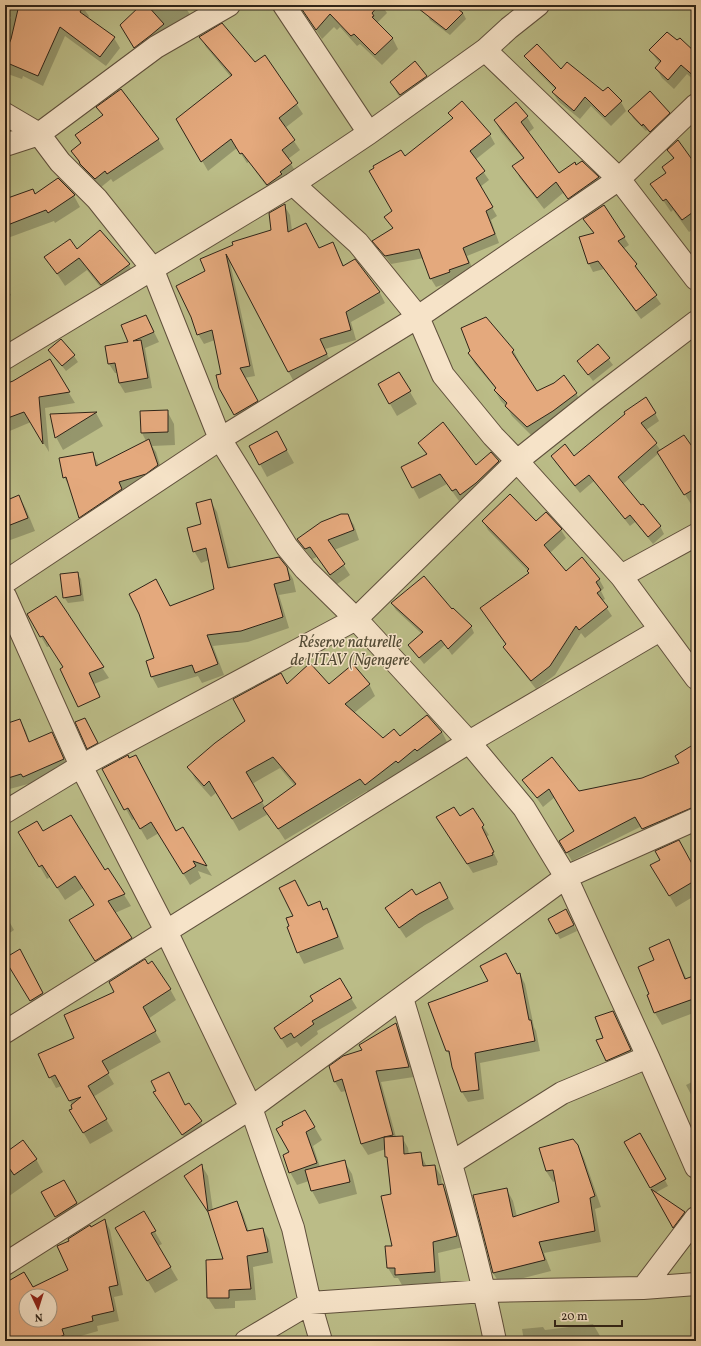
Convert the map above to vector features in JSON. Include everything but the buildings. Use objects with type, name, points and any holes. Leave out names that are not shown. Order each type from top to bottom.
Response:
[{"type":"street","points":[[5,145],[39,134],[156,47],[229,5]]},
{"type":"street","points":[[284,5],[369,133]]},
{"type":"street","points":[[5,358],[293,184],[369,133],[485,50],[509,28],[538,5]]},
{"type":"street","points":[[485,50],[619,179],[696,279]]},
{"type":"street","points":[[5,582],[220,439],[418,317],[619,179],[696,105]]},
{"type":"street","points":[[5,114],[39,134],[60,162],[97,199],[152,268],[220,439],[287,547],[305,569],[356,619],[469,742],[524,808],[566,876],[696,1167]]},
{"type":"street","points":[[293,184],[358,243],[418,317],[443,375],[493,436],[621,576],[696,678]]},
{"type":"street","points":[[5,812],[81,766],[356,619],[517,461],[696,322]]},
{"type":"street","points":[[621,576],[696,535]]},
{"type":"street","points":[[5,596],[81,766],[166,931],[251,1108],[293,1228],[310,1303],[321,1341]]},
{"type":"street","points":[[5,1032],[469,742],[660,630]]},
{"type":"street","points":[[5,1264],[251,1108],[566,876],[696,819]]},
{"type":"street","points":[[402,998],[451,1163],[485,1291],[495,1341]]},
{"type":"street","points":[[451,1163],[562,1093],[648,1057]]},
{"type":"street","points":[[642,1288],[696,1218]]},
{"type":"street","points":[[246,1341],[310,1303],[485,1291],[642,1288],[696,1284]]},
{"type":"green space","name":"Réserve naturelle de l'ITAV (Ngengere","points":[[5,5],[696,5],[696,1341],[5,1341]]}]
